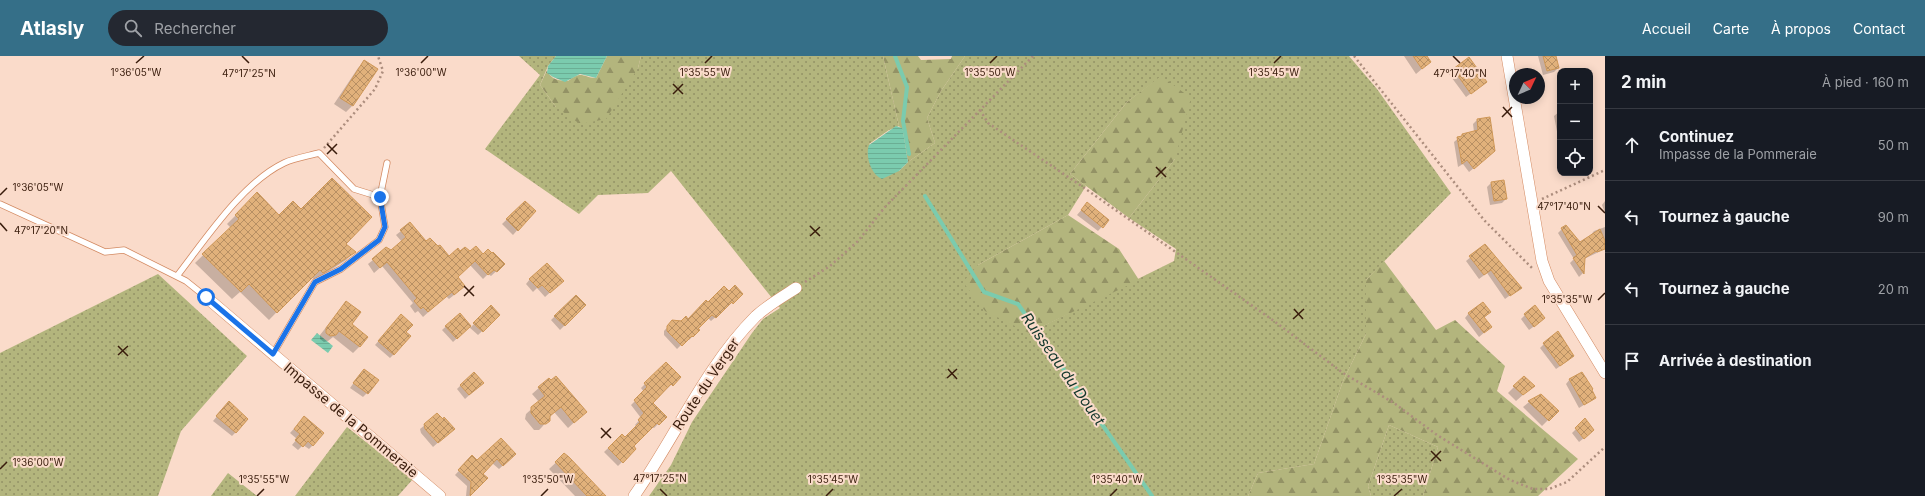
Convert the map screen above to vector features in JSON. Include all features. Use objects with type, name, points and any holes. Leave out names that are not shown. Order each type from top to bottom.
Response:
[{"type":"street","points":[[1507,56],[1542,261],[1549,281],[1605,373]]},
{"type":"street","name":"Route du Verger","points":[[634,496],[704,384],[734,341],[756,316],[776,300],[796,288]]},
{"type":"street","name":"Impasse de la Pommeraie","points":[[206,297],[440,496]]},
{"type":"lane","points":[[177,276],[236,202],[264,176],[284,163],[320,153],[354,189],[380,197]]},
{"type":"lane","points":[[273,354],[315,282],[341,269],[379,240],[385,227],[380,197],[387,163]]},
{"type":"lane","points":[[0,204],[105,252],[124,250],[177,276],[206,297]]},
{"type":"path","points":[[320,153],[375,89],[383,71],[378,56]]},
{"type":"path","points":[[796,288],[830,266],[858,241],[885,207],[1033,56]]},
{"type":"path","points":[[1354,56],[1484,220],[1534,271],[1549,281]]},
{"type":"path","points":[[980,110],[988,123],[1080,185],[1274,321],[1343,373],[1394,403],[1437,435],[1510,480],[1533,489],[1549,489],[1567,482],[1605,447]]},
{"type":"path","points":[[1532,203],[1605,170]]},
{"type":"green space","points":[[519,56],[556,56],[548,66],[540,85],[556,107],[638,68],[641,56],[883,56],[899,126],[889,130],[869,144],[899,171],[908,162],[935,143],[927,118],[941,91],[965,56],[1349,56],[1377,89],[1451,193],[1366,280],[1366,334],[1343,381],[1314,464],[1258,473],[1248,496],[649,496],[671,465],[692,422],[752,333],[763,319],[780,308],[671,171],[648,193],[598,195],[579,214],[485,149],[540,75]],"holes":[[[1161,77],[1175,159],[1129,218],[1176,249],[1174,261],[1029,333],[978,265],[1068,215],[1086,186],[1070,174],[1127,102]]]},
{"type":"green space","points":[[607,56],[641,56],[638,68],[606,119],[580,124],[556,107],[540,85],[547,70],[550,76],[561,81],[568,81],[579,75],[596,78]]},
{"type":"green space","points":[[883,56],[918,56],[921,60],[951,59],[952,56],[965,56],[941,91],[927,118],[935,143],[908,162],[903,131],[899,126]]},
{"type":"green space","points":[[1161,76],[1191,98],[1175,159],[1129,218],[1070,174],[1127,102]]},
{"type":"green space","points":[[1068,215],[1119,249],[1139,280],[1029,333],[985,311],[963,282],[978,265]]},
{"type":"green space","points":[[1384,261],[1436,330],[1455,320],[1505,366],[1497,391],[1578,459],[1538,496],[1423,496],[1438,447],[1389,425],[1368,486],[1371,496],[1248,496],[1258,473],[1314,464],[1343,381],[1366,334],[1366,280]]},
{"type":"green space","points":[[158,274],[247,356],[181,431],[158,496],[0,496],[0,353]]},
{"type":"green space","points":[[1389,425],[1438,447],[1423,496],[1371,496],[1368,486]]},
{"type":"green space","points":[[347,427],[413,479],[398,496],[295,496]]},
{"type":"green space","points":[[228,473],[257,496],[211,496]]},
{"type":"shaded area","points":[[556,56],[607,56],[596,78],[580,74],[565,82],[547,73],[548,66]]},
{"type":"shaded area","points":[[896,126],[902,128],[903,131],[908,162],[899,171],[882,179],[875,174],[868,160],[869,145]]},
{"type":"shaded area","points":[[317,333],[333,346],[328,353],[311,340]]},
{"type":"building","points":[[1413,56],[1427,56],[1431,62],[1422,69]]},
{"type":"building","points":[[1543,56],[1556,56],[1559,68],[1547,71]]},
{"type":"building","points":[[1469,57],[1487,82],[1471,94],[1453,69]]},
{"type":"building","points":[[364,60],[378,69],[353,106],[340,98]]},
{"type":"building","points":[[1490,117],[1495,151],[1474,169],[1467,160],[1462,164],[1457,137],[1462,136],[1462,134],[1478,130],[1477,119]]},
{"type":"building","points":[[332,178],[372,217],[346,244],[356,252],[323,273],[320,270],[277,313],[249,284],[241,292],[202,254],[239,219],[235,215],[257,192],[279,215],[293,201],[301,209]]},
{"type":"building","points":[[1504,180],[1507,199],[1494,201],[1491,182]]},
{"type":"building","points":[[525,201],[536,211],[518,231],[506,219]]},
{"type":"building","points":[[1087,202],[1109,220],[1103,228],[1081,210]]},
{"type":"building","points":[[410,222],[426,241],[430,238],[438,246],[440,245],[449,256],[458,248],[460,251],[465,247],[470,251],[476,246],[483,254],[488,249],[492,253],[493,252],[505,264],[497,272],[494,270],[488,275],[475,261],[458,277],[465,286],[454,295],[452,292],[428,312],[423,307],[421,309],[414,301],[417,298],[387,262],[380,268],[372,259],[386,247],[391,250],[406,237],[400,230]]},
{"type":"building","points":[[1566,225],[1580,242],[1600,229],[1605,241],[1605,249],[1596,251],[1585,258],[1584,274],[1573,258],[1577,255],[1561,228]]},
{"type":"building","points":[[1485,244],[1522,288],[1510,296],[1491,270],[1484,275],[1469,256]]},
{"type":"building","points":[[547,263],[564,281],[550,293],[542,285],[538,288],[529,279]]},
{"type":"building","points":[[735,285],[743,294],[733,304],[732,302],[716,318],[712,315],[698,329],[700,330],[682,346],[667,331],[667,326],[672,320],[681,321],[686,316],[688,319],[706,300],[708,302],[724,286],[729,291]]},
{"type":"building","points":[[576,295],[586,305],[565,326],[554,316]]},
{"type":"building","points":[[346,301],[361,312],[352,324],[368,337],[360,347],[339,331],[336,335],[330,336],[326,333],[326,328]]},
{"type":"building","points":[[1483,302],[1491,312],[1484,317],[1492,327],[1484,333],[1468,313]]},
{"type":"building","points":[[491,305],[500,315],[483,332],[473,323]]},
{"type":"building","points":[[1535,305],[1545,318],[1534,327],[1524,314]]},
{"type":"building","points":[[460,313],[471,326],[457,339],[445,326]]},
{"type":"building","points":[[401,314],[413,325],[406,332],[411,336],[394,355],[378,341]]},
{"type":"building","points":[[1558,331],[1574,356],[1560,366],[1543,343]]},
{"type":"building","points":[[666,362],[681,377],[673,386],[671,384],[653,403],[667,417],[659,425],[657,423],[634,446],[636,449],[623,463],[608,448],[622,434],[625,437],[640,422],[638,420],[644,413],[634,400],[647,387],[644,383]]},
{"type":"building","points":[[364,369],[379,380],[368,394],[353,383]]},
{"type":"building","points":[[474,372],[484,383],[469,395],[460,385]]},
{"type":"building","points":[[1582,372],[1593,389],[1592,390],[1596,398],[1584,405],[1569,379]]},
{"type":"building","points":[[556,376],[587,412],[574,423],[561,407],[550,416],[550,421],[546,424],[540,424],[531,413],[531,407],[545,396],[538,387],[549,378],[551,380]]},
{"type":"building","points":[[1524,376],[1535,386],[1523,395],[1513,386]]},
{"type":"building","points":[[1541,394],[1559,411],[1549,421],[1528,401]]},
{"type":"building","points":[[229,401],[248,419],[236,433],[216,416]]},
{"type":"building","points":[[437,413],[443,419],[444,417],[455,429],[438,443],[425,429],[424,424]]},
{"type":"building","points":[[304,416],[324,433],[313,446],[308,441],[303,447],[295,440],[300,434],[294,429]]},
{"type":"building","points":[[1585,418],[1594,430],[1584,439],[1575,428]]},
{"type":"building","points":[[501,438],[516,454],[503,466],[497,459],[483,474],[488,478],[470,496],[471,482],[458,470],[472,455],[477,460]]},
{"type":"building","points":[[564,453],[606,496],[587,496],[555,462]]},
{"type":"waterway","name":"Ruisseau du Douet","points":[[895,56],[907,87],[903,121],[909,154]]},
{"type":"waterway","name":"Ruisseau du Douet","points":[[925,196],[984,292],[1018,304],[1152,496]]},
{"type":"route","points":[[206,297],[273,354],[315,282],[341,269],[379,240],[385,227],[380,197]]}]
